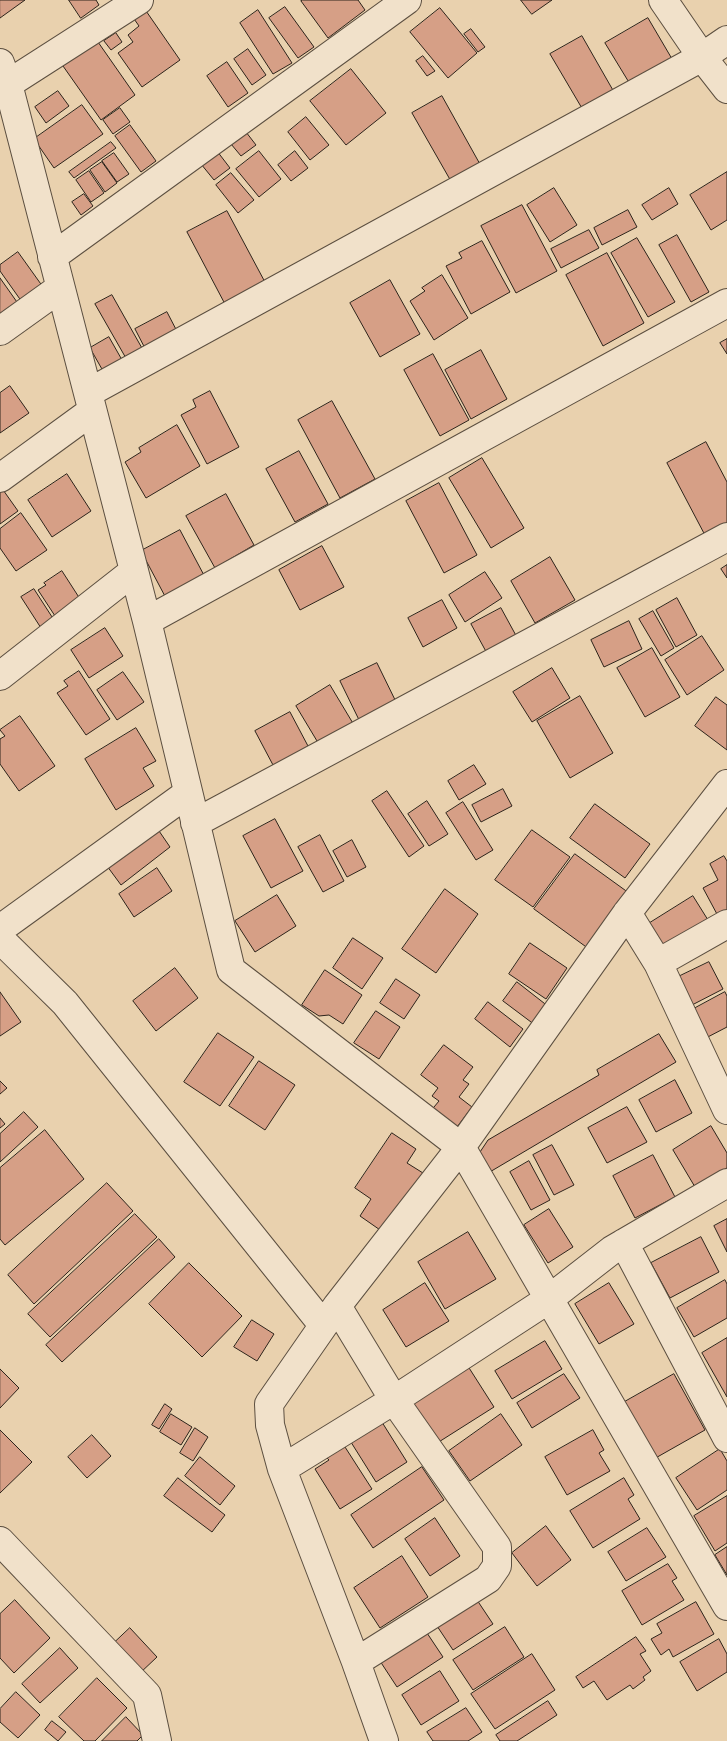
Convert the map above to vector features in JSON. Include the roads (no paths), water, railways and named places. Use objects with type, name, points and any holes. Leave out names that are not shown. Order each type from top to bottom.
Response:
[{"type":"street","points":[[139,0],[3,78],[134,570],[231,970],[460,1147],[727,1606]]},
{"type":"street","points":[[52,257],[406,0]]},
{"type":"street","points":[[663,0],[702,57],[727,89]]},
{"type":"street","points":[[0,478],[90,402],[702,57],[727,40]]},
{"type":"street","points":[[0,331],[60,288]]},
{"type":"street","points":[[147,621],[727,302]]},
{"type":"street","points":[[195,823],[727,537]]},
{"type":"street","points":[[0,676],[134,570]]},
{"type":"street","points":[[384,1741],[356,1662],[282,1469],[270,1426],[269,1404],[330,1316],[460,1147],[627,913],[727,784]]},
{"type":"street","points":[[0,929],[188,793]]},
{"type":"street","points":[[627,913],[658,963],[727,1110]]},
{"type":"street","points":[[658,963],[727,924]]},
{"type":"street","points":[[0,939],[65,1003],[330,1316],[394,1400],[497,1547],[497,1566],[488,1579],[356,1662]]},
{"type":"street","points":[[282,1469],[394,1400],[549,1298],[612,1250],[727,1183]]},
{"type":"street","points":[[624,1243],[727,1438]]},
{"type":"street","points":[[0,1541],[147,1695],[157,1741]]}]
